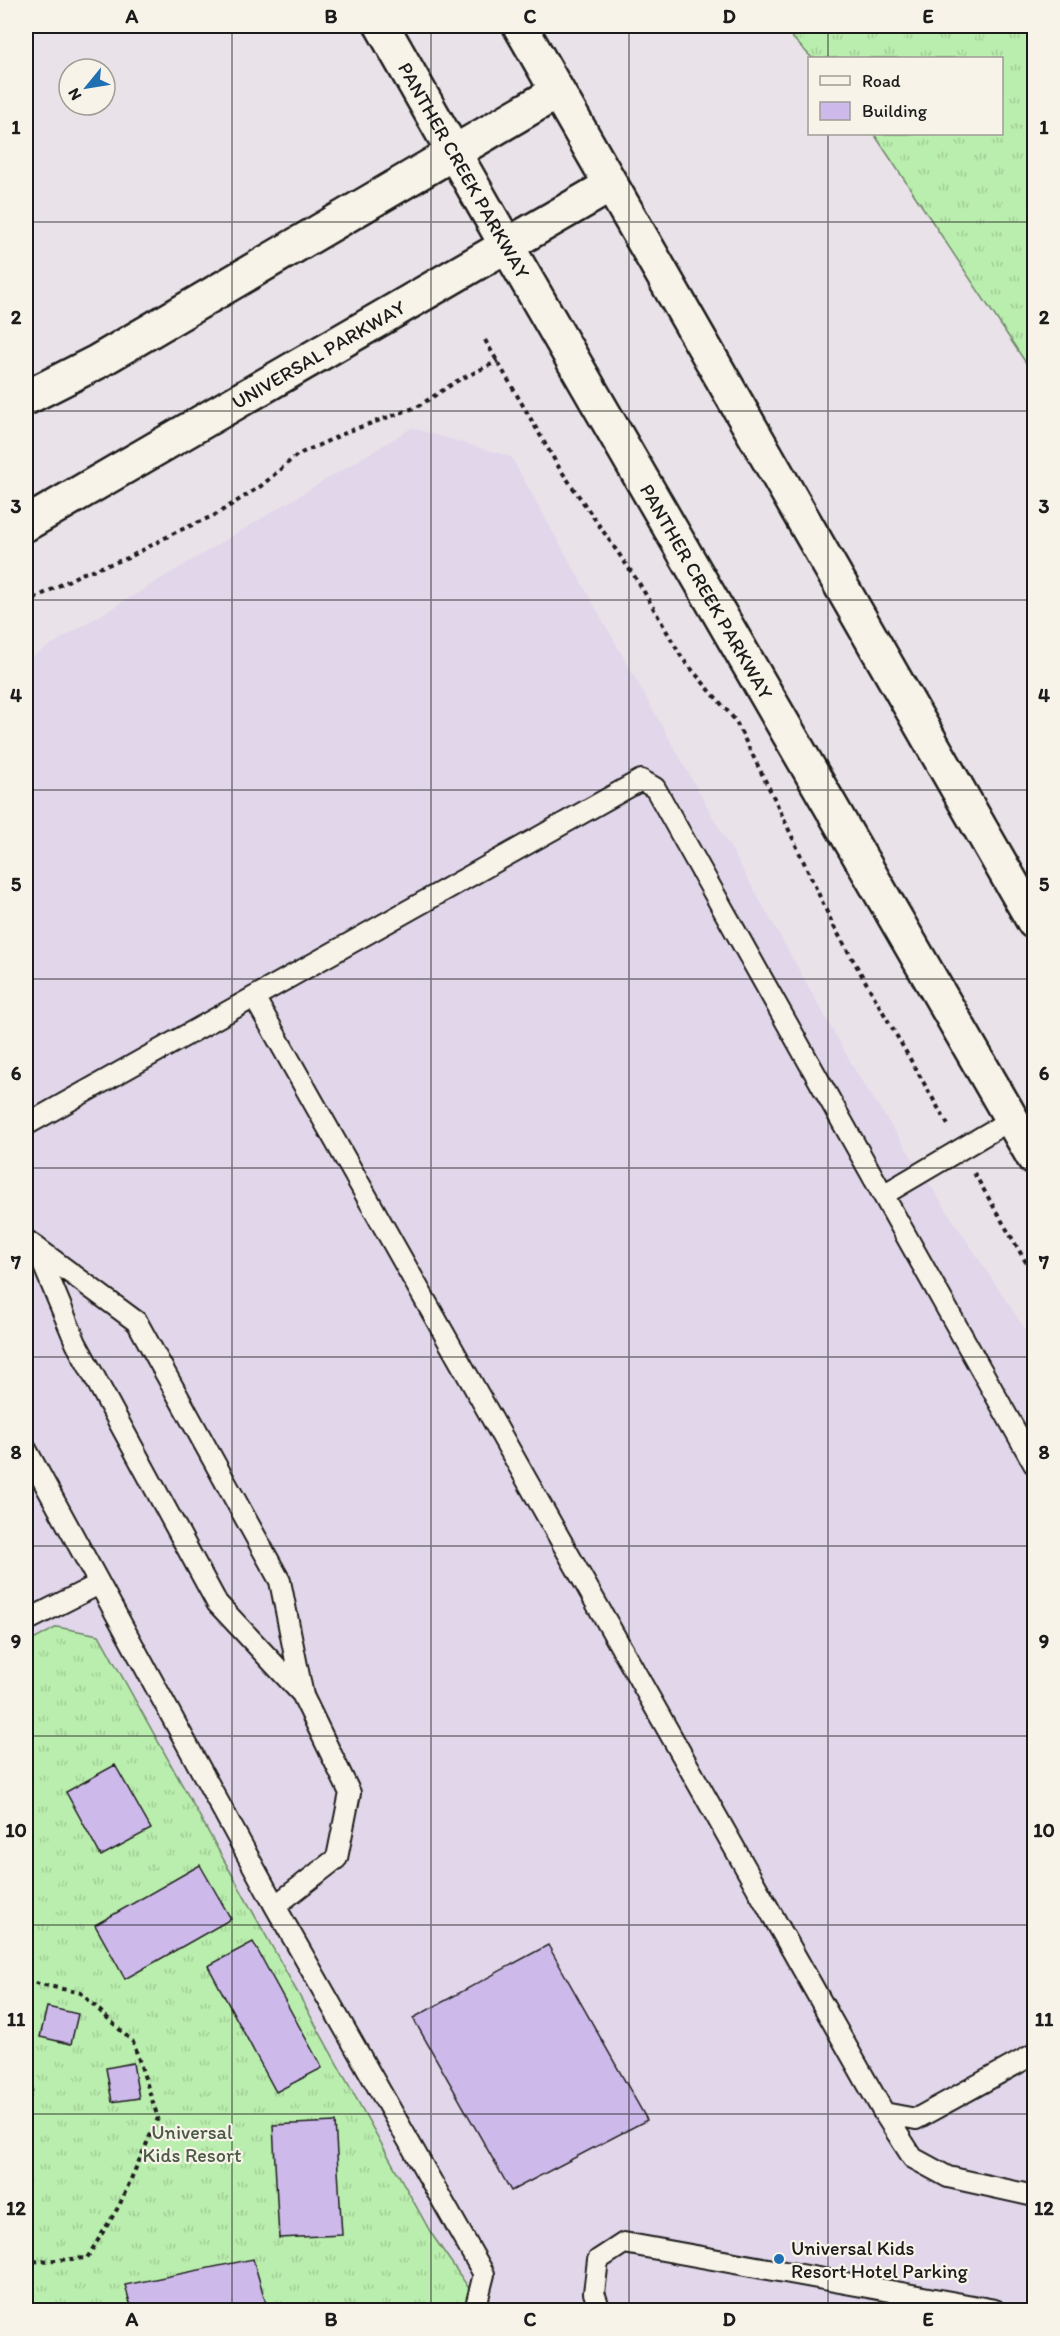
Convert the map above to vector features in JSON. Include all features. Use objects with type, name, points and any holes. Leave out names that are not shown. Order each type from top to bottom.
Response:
[{"type":"main road","name":"PANTHER CREEK PARKWAY","points":[[382,26],[1035,1158]]},
{"type":"main road","points":[[520,26],[1035,922]]},
{"type":"main road","points":[[26,398],[97,362],[557,92]]},
{"type":"main road","name":"UNIVERSAL PARKWAY","points":[[26,524],[611,185]]},
{"type":"lane","points":[[26,1125],[641,780],[655,788],[1035,1464]]},
{"type":"lane","points":[[254,997],[884,2113],[913,2158],[948,2177],[1035,2196]]},
{"type":"lane","points":[[883,1195],[1012,1119]]},
{"type":"lane","points":[[31,1244],[76,1343],[217,1603],[303,1696]]},
{"type":"lane","points":[[31,1244],[137,1322],[280,1581],[303,1696],[350,1793],[337,1857],[275,1906]]},
{"type":"lane","points":[[26,1449],[275,1906],[484,2274],[475,2310]]},
{"type":"lane","points":[[26,1621],[99,1584]]},
{"type":"lane","points":[[884,2113],[916,2119],[1035,2054]]},
{"type":"lane","points":[[600,2310],[594,2293],[598,2260],[624,2243],[995,2310]]},
{"type":"path","points":[[485,340],[558,466],[639,583],[682,658],[735,720],[833,925],[945,1120]]},
{"type":"path","points":[[26,603],[81,574],[128,558],[174,533],[215,515],[261,486],[297,455],[352,430],[417,407],[457,381],[498,361]]},
{"type":"path","points":[[987,1195],[1035,1276]]},
{"type":"path","points":[[26,1981],[81,1993],[133,2042],[158,2118],[119,2206],[87,2258],[26,2262]]},
{"type":"shaded area","points":[[412,428],[511,457],[859,1077],[1034,1343],[1034,2310],[26,2310],[26,660]]},
{"type":"green space","points":[[781,26],[1034,26],[1034,375],[875,135],[1003,135],[1003,57],[811,57]]},
{"type":"green space","name":"Universal Kids Resort","points":[[57,1627],[99,1635],[431,2233],[484,2310],[26,2310],[26,1644]]},
{"type":"building","points":[[115,1765],[151,1829],[101,1856],[66,1792]]},
{"type":"building","points":[[200,1865],[231,1919],[125,1979],[95,1925]]},
{"type":"building","points":[[253,1942],[322,2068],[276,2092],[208,1966]]},
{"type":"building","points":[[548,1945],[647,2120],[511,2191],[413,2018]]},
{"type":"building","points":[[47,2007],[78,2014],[71,2044],[40,2037]]},
{"type":"building","points":[[133,2063],[139,2098],[112,2102],[106,2068]]},
{"type":"building","points":[[26,2087],[33,2089],[27,2111],[26,2111]]},
{"type":"building","points":[[335,2122],[342,2235],[279,2238],[273,2125]]},
{"type":"building","points":[[253,2259],[268,2310],[132,2310],[125,2285]]},
{"type":"place","name":"Universal Kids Resort Hotel Parking","points":[[779,2259]]}]
